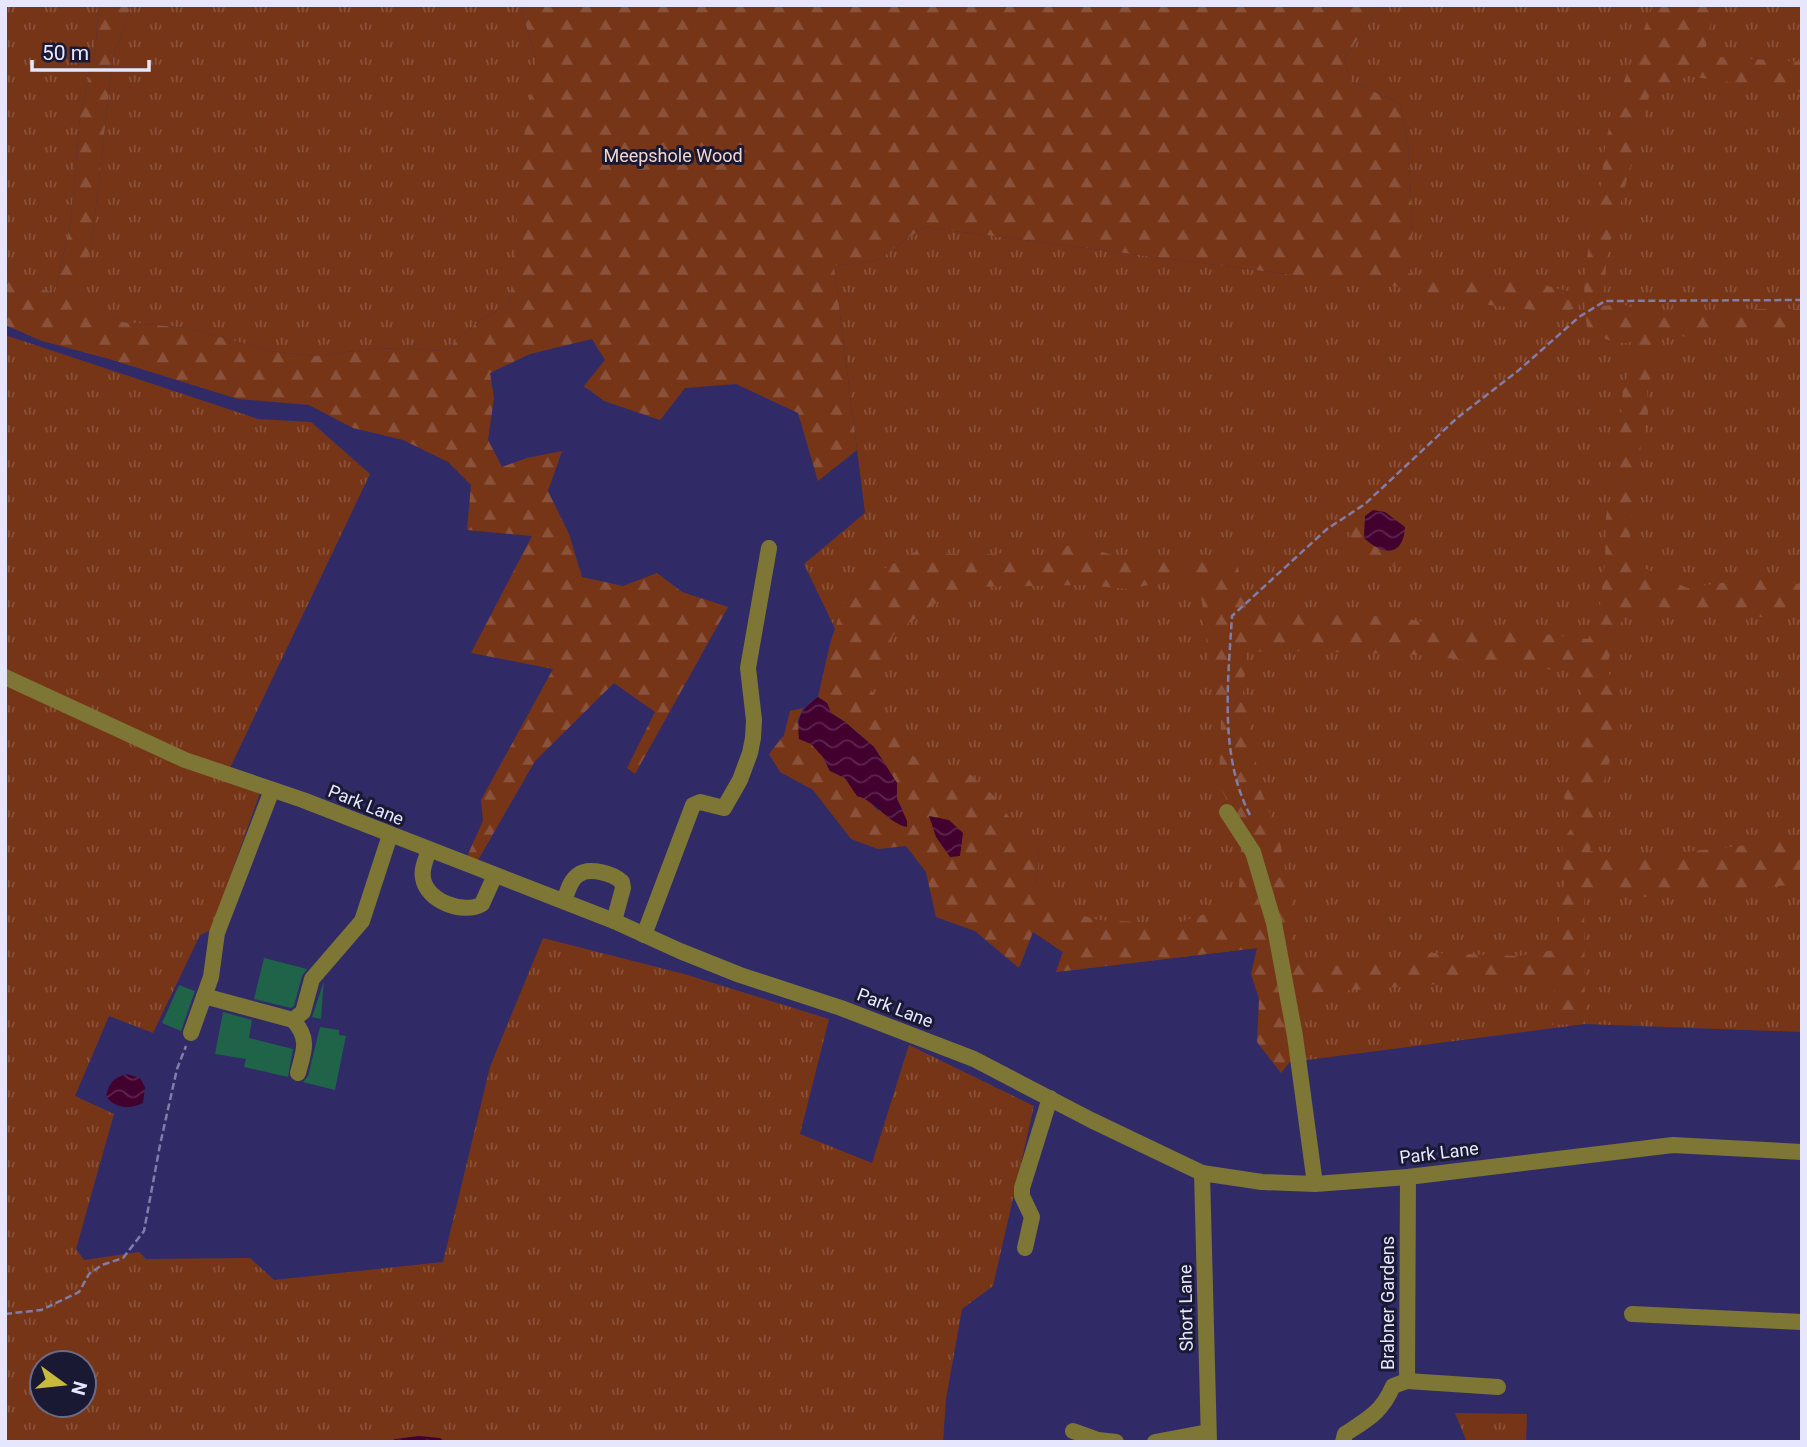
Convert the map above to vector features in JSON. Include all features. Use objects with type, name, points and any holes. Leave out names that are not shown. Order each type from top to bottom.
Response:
[{"type":"street","points":[[644,935],[693,805],[700,802],[724,808],[740,780],[750,753],[754,720],[748,668],[769,548]]},
{"type":"street","name":"Park Lane","points":[[5,677],[185,760],[272,790],[564,901],[740,975],[916,1035],[974,1059],[1091,1120],[1202,1173],[1262,1182],[1315,1184],[1408,1177],[1673,1145],[1802,1152]]},
{"type":"street","points":[[191,1033],[211,977],[217,933],[272,790]]},
{"type":"street","points":[[1227,812],[1253,852],[1274,923],[1295,1036],[1315,1184]]},
{"type":"street","points":[[293,1020],[303,1012],[312,979],[362,921],[390,835]]},
{"type":"street","points":[[429,850],[423,872],[425,884],[440,899],[455,907],[472,909],[482,904],[495,875]]},
{"type":"street","points":[[564,901],[574,879],[581,873],[613,876],[622,882],[623,888],[614,921]]},
{"type":"street","points":[[204,996],[293,1020],[304,1037],[298,1073]]},
{"type":"street","points":[[1025,1248],[1032,1217],[1022,1196],[1022,1188],[1050,1098]]},
{"type":"street","name":"Short Lane","points":[[1202,1173],[1208,1437]]},
{"type":"street","name":"Brabner Gardens","points":[[1408,1177],[1407,1381],[1497,1387]]},
{"type":"street","points":[[1632,1314],[1802,1322]]},
{"type":"street","points":[[1343,1442],[1345,1434],[1365,1423],[1381,1408],[1393,1385],[1407,1381]]},
{"type":"street","points":[[1073,1431],[1098,1440],[1116,1442]]},
{"type":"street","points":[[1155,1442],[1208,1437]]},
{"type":"path","points":[[1254,824],[1242,800],[1231,764],[1228,686],[1232,616],[1327,528],[1365,504],[1457,418],[1594,307],[1605,301],[1802,300]]},
{"type":"path","points":[[5,1314],[41,1310],[79,1292],[89,1274],[102,1265],[122,1258],[144,1231],[151,1186],[177,1069],[191,1033]]},
{"type":"green space","points":[[5,5],[98,5],[96,43],[80,116],[71,219],[55,293],[13,282],[5,259]]},
{"type":"green space","name":"Meepshole Wood","points":[[98,5],[131,5],[113,57],[91,249],[77,302],[122,322],[188,328],[270,351],[315,356],[380,348],[445,351],[478,322],[510,303],[524,136],[536,59],[520,5],[1381,5],[1344,59],[1351,82],[1400,103],[1408,144],[1413,233],[1401,270],[1442,281],[1461,281],[1489,275],[1515,277],[1575,292],[1579,307],[1561,313],[1480,304],[1423,296],[1396,286],[924,227],[876,261],[834,266],[857,450],[818,481],[798,413],[736,384],[685,388],[660,420],[604,401],[584,386],[605,360],[592,339],[530,354],[490,373],[494,398],[488,440],[502,467],[527,458],[562,451],[548,491],[569,534],[582,577],[623,586],[657,573],[682,592],[728,607],[635,774],[627,768],[655,712],[614,683],[535,761],[474,867],[464,863],[483,821],[481,800],[553,669],[471,653],[532,536],[467,530],[471,485],[448,462],[403,440],[353,428],[309,405],[238,399],[42,341],[5,325],[5,259],[14,282],[55,293],[71,219],[80,116],[96,43]]},
{"type":"green space","points":[[131,5],[520,5],[536,59],[510,303],[478,322],[445,351],[380,348],[315,356],[270,351],[188,328],[122,322],[76,302],[91,249],[113,57]]},
{"type":"green space","points":[[1381,5],[1802,5],[1802,1032],[1585,1024],[1276,1064],[1257,948],[1056,972],[1063,952],[1032,931],[1039,851],[920,781],[876,714],[804,564],[865,513],[834,266],[876,261],[924,227],[1285,274],[1413,233],[1408,144],[1400,103],[1351,82],[1344,59]]},
{"type":"green space","points":[[1653,5],[1714,5],[1704,56],[1802,62],[1802,92],[1688,76],[1650,93],[1607,254],[1603,306],[1622,304],[1644,312],[1670,311],[1697,318],[1746,309],[1802,309],[1802,330],[1652,338],[1656,354],[1647,390],[1648,415],[1635,473],[1630,537],[1636,564],[1687,588],[1728,582],[1761,572],[1797,584],[1802,583],[1802,610],[1771,619],[1726,610],[1688,613],[1657,607],[1623,617],[1606,667],[1619,696],[1612,752],[1590,851],[1657,855],[1802,839],[1802,884],[1650,897],[1584,894],[1585,1024],[1552,1025],[1555,976],[1294,994],[1297,1053],[1281,1073],[1257,1042],[1259,999],[1251,974],[1257,948],[1056,972],[1063,952],[1033,932],[1019,968],[975,931],[936,917],[926,872],[906,846],[878,849],[851,839],[813,790],[780,772],[769,754],[784,735],[790,711],[803,708],[797,722],[830,771],[845,778],[857,796],[868,799],[877,810],[903,810],[897,799],[897,783],[874,747],[831,713],[827,703],[818,697],[830,644],[848,588],[917,551],[975,556],[1010,552],[1041,558],[1074,543],[1125,559],[1154,556],[1237,563],[1247,613],[1283,610],[1321,615],[1393,616],[1438,625],[1588,639],[1600,605],[1605,564],[1606,516],[1617,473],[1623,386],[1636,356],[1635,341],[1615,342],[1587,327],[1585,276],[1611,119]],"holes":[[[1193,577],[1202,602],[1210,676],[1221,719],[1219,784],[1242,832],[1238,903],[1174,924],[1098,920],[1058,909],[1036,885],[1039,851],[1015,826],[996,798],[971,775],[939,772],[910,754],[868,684],[894,634],[944,597],[964,587],[1085,585],[1127,589]],[[1247,652],[1419,655],[1565,671],[1584,683],[1575,724],[1579,748],[1564,796],[1572,827],[1562,842],[1564,883],[1555,950],[1518,956],[1430,953],[1387,963],[1344,966],[1291,962],[1291,900],[1280,841],[1261,790],[1243,692]]]},
{"type":"green space","points":[[5,335],[258,419],[311,422],[370,474],[227,774],[260,793],[211,930],[200,935],[153,1033],[109,1016],[75,1096],[114,1114],[76,1249],[84,1260],[139,1252],[146,1259],[250,1258],[274,1280],[443,1262],[490,1067],[543,938],[684,974],[829,1019],[800,1134],[872,1163],[909,1045],[1034,1106],[993,1286],[962,1309],[946,1399],[943,1442],[5,1442]]},
{"type":"green space","points":[[1365,504],[1373,510],[1365,516],[1405,538],[1405,527],[1412,545],[1392,567],[1347,555],[1352,512]]},
{"type":"green space","points":[[1455,1413],[1527,1414],[1526,1442],[1467,1442]]},
{"type":"water","points":[[1373,510],[1385,512],[1405,527],[1396,549],[1378,548],[1364,538],[1365,516]]},
{"type":"water","points":[[818,697],[827,703],[831,713],[874,747],[897,783],[897,799],[907,827],[893,821],[870,802],[857,796],[845,778],[830,771],[823,757],[811,744],[799,739],[801,715]]},
{"type":"water","points":[[929,816],[949,820],[963,833],[960,856],[950,857],[936,837]]},
{"type":"water","points":[[127,1074],[140,1078],[145,1087],[143,1103],[133,1107],[114,1104],[106,1097],[112,1082]]},
{"type":"water","points":[[419,1436],[440,1438],[445,1442],[390,1442],[395,1439]]},
{"type":"building","points":[[264,958],[307,969],[291,1008],[254,999]]},
{"type":"building","points":[[324,981],[323,991],[321,1019],[312,1017]]},
{"type":"building","points":[[179,985],[195,991],[181,1031],[162,1023]]},
{"type":"building","points":[[223,1012],[252,1020],[249,1038],[293,1049],[288,1077],[244,1067],[246,1059],[215,1054]]},
{"type":"building","points":[[320,1027],[339,1030],[339,1035],[346,1036],[335,1090],[303,1082],[308,1076]]}]
